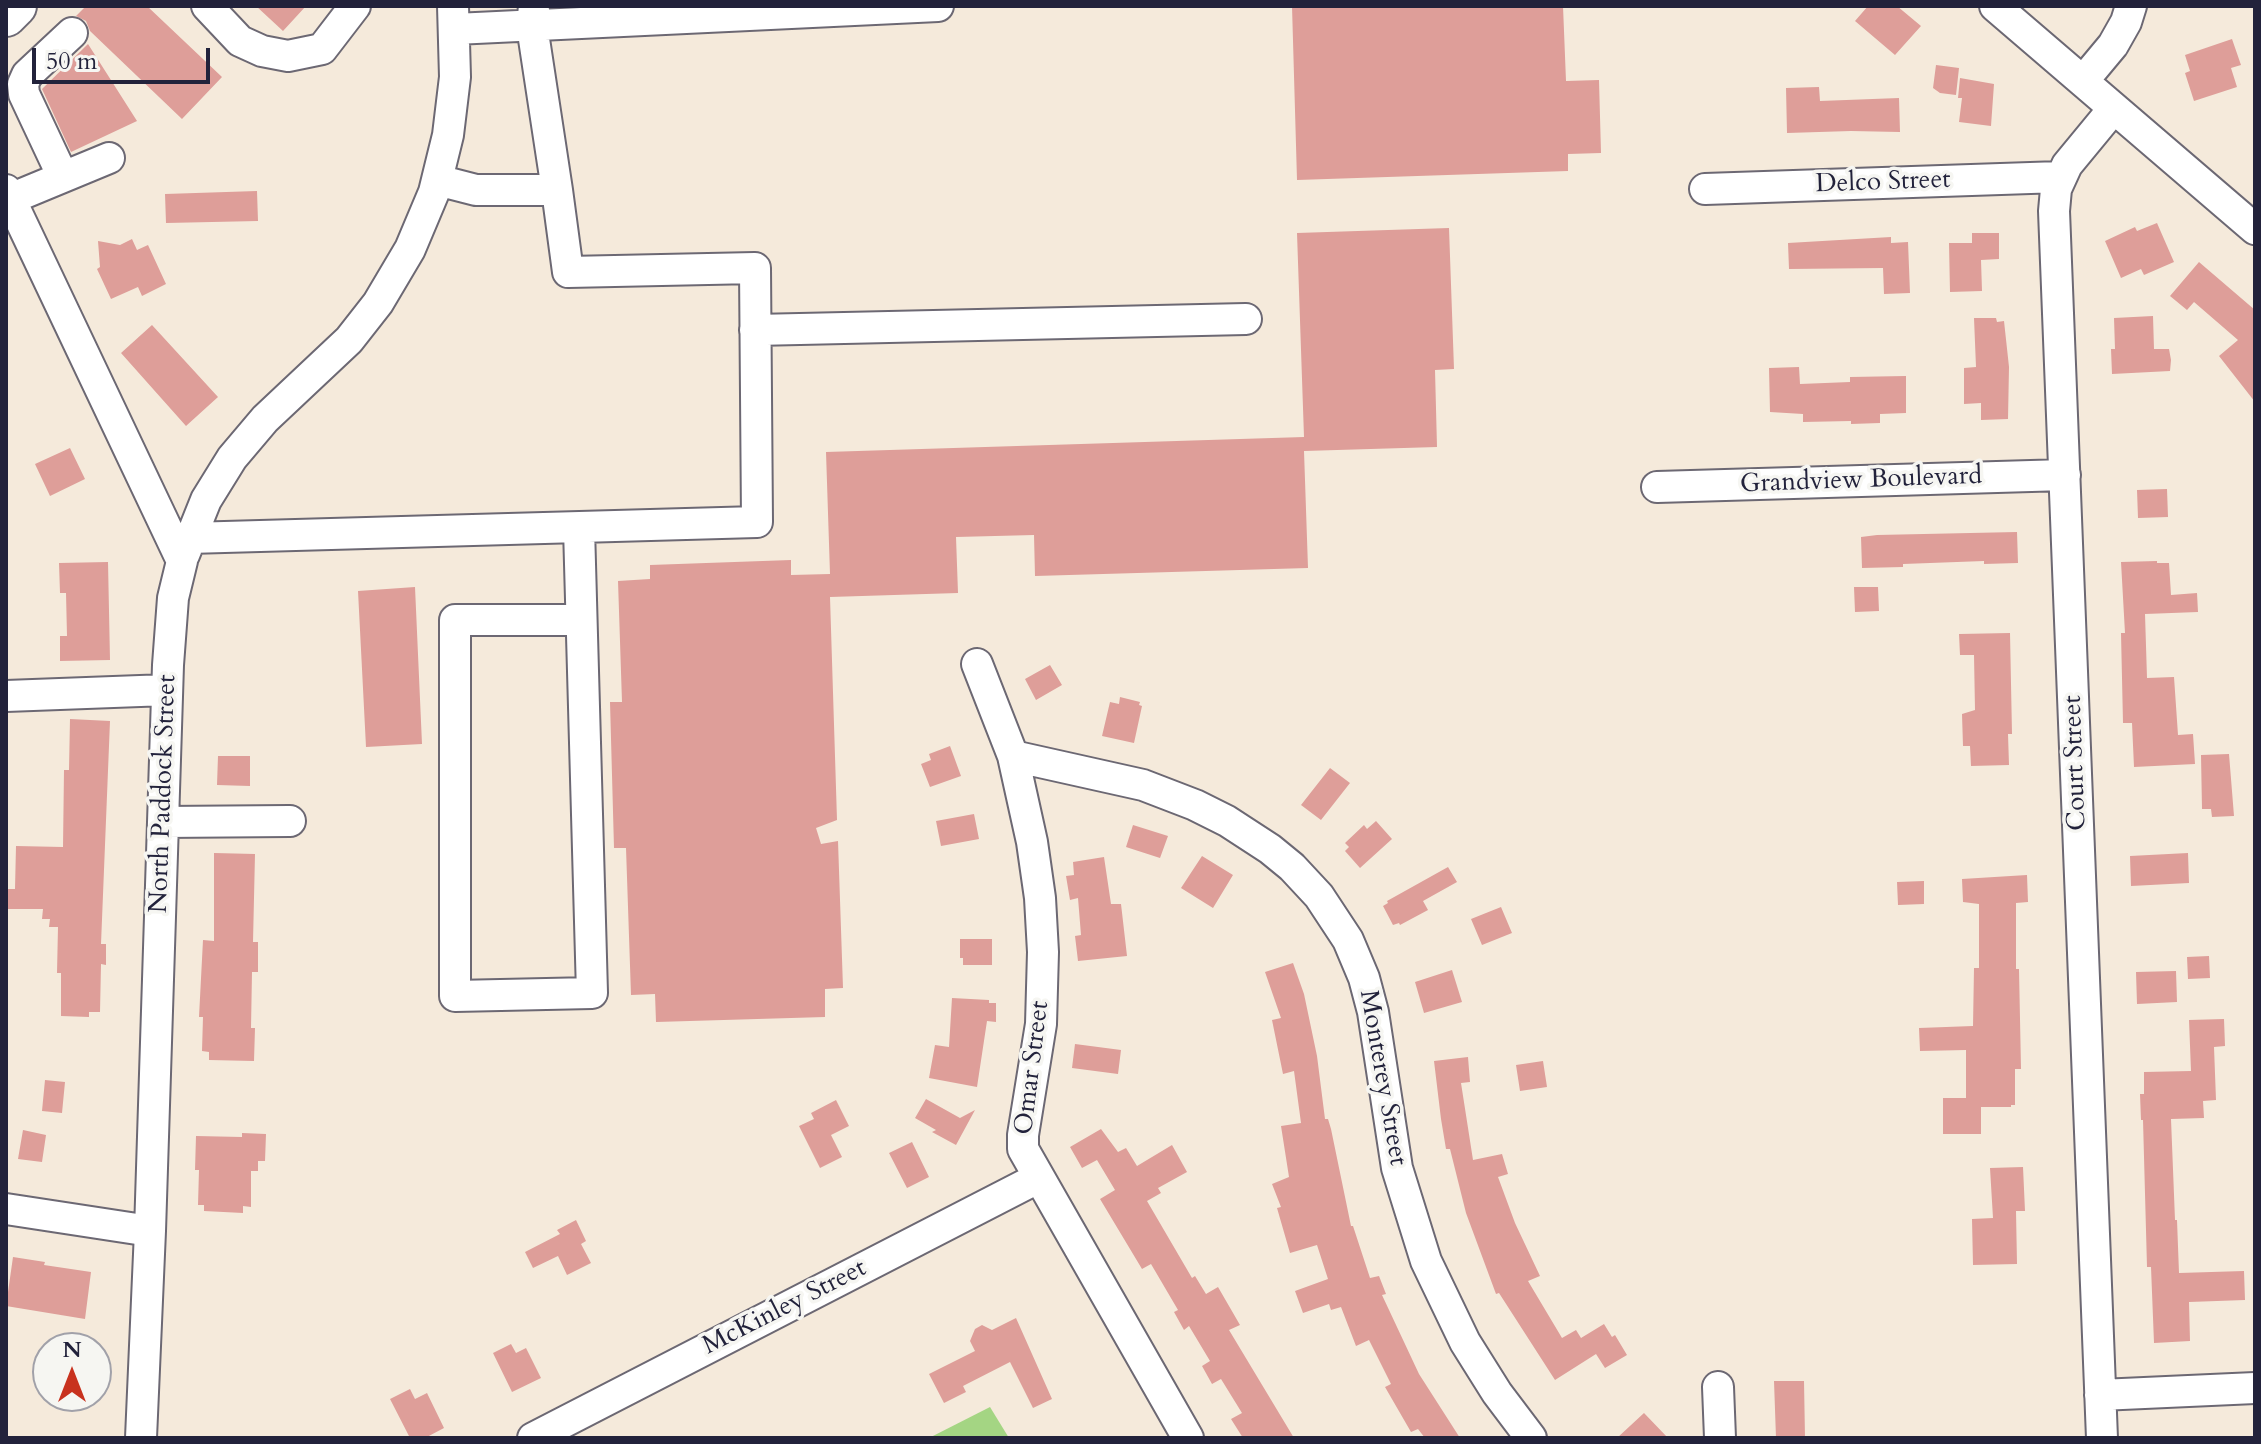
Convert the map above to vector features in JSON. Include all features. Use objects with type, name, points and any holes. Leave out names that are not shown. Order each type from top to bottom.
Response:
[{"type":"main road","points":[[6,16],[16,6]]},
{"type":"street","points":[[207,6],[240,41],[262,51],[288,56],[322,49],[355,6]]},
{"type":"street","points":[[454,18],[938,6]]},
{"type":"street","points":[[1995,6],[2255,229]]},
{"type":"street","points":[[2083,81],[2120,34],[2131,6]]},
{"type":"street","points":[[109,158],[63,177],[8,194],[186,549],[579,528],[757,522],[755,268],[568,272],[533,16]]},
{"type":"street","name":"North Paddock Street","points":[[141,1438],[170,627],[186,549],[214,485],[242,444],[338,352],[378,303],[410,249],[437,180],[448,135],[454,97],[454,18]]},
{"type":"street","points":[[63,177],[24,94],[16,66],[72,33]]},
{"type":"street","name":"Court Street","points":[[2102,1438],[2054,211],[2060,177],[2114,108]]},
{"type":"street","name":"Delco Street","points":[[1705,189],[2060,177]]},
{"type":"street","points":[[437,180],[476,190],[557,190]]},
{"type":"street","points":[[755,330],[1246,319]]},
{"type":"street","name":"Grandview Boulevard","points":[[1657,487],[2065,475]]},
{"type":"street","points":[[579,528],[592,993],[455,996],[455,620],[581,620]]},
{"type":"street","name":"Omar Street","points":[[977,664],[1013,756],[1032,842],[1042,925],[1041,1024],[1022,1143],[1025,1156],[1188,1438]]},
{"type":"street","points":[[6,696],[167,690]]},
{"type":"street","name":"Monterey Street","points":[[1013,756],[1143,785],[1195,805],[1270,849],[1319,896],[1348,940],[1368,989],[1397,1168],[1426,1261],[1465,1342],[1497,1393],[1531,1438]]},
{"type":"street","points":[[163,822],[290,821]]},
{"type":"street","name":"McKinley Street","points":[[533,1438],[1038,1178]]},
{"type":"street","points":[[6,1209],[150,1231]]},
{"type":"street","points":[[1718,1387],[1720,1438]]},
{"type":"street","points":[[2100,1395],[2255,1388]]},
{"type":"green space","points":[[990,1407],[1009,1438],[929,1438]]},
{"type":"building","points":[[86,6],[147,6],[222,77],[182,119],[90,31],[86,21],[76,16]]},
{"type":"building","points":[[256,6],[306,6],[283,31]]},
{"type":"building","points":[[1292,6],[1563,6],[1566,81],[1599,80],[1601,153],[1568,154],[1568,171],[1297,180]]},
{"type":"building","points":[[1868,6],[1897,6],[1921,26],[1895,55],[1855,21]]},
{"type":"building","points":[[2232,39],[2241,65],[2231,68],[2237,87],[2194,101],[2185,73],[2190,71],[2185,55]]},
{"type":"building","points":[[88,44],[137,121],[71,152],[42,89]]},
{"type":"building","points":[[1936,65],[1959,68],[1956,95],[1940,93],[1933,88]]},
{"type":"building","points":[[1960,78],[1994,84],[1991,126],[1959,122],[1962,98],[1958,98]]},
{"type":"building","points":[[1819,87],[1820,101],[1899,98],[1900,132],[1787,133],[1786,88]]},
{"type":"building","points":[[257,191],[258,221],[166,223],[165,194]]},
{"type":"building","points":[[2157,223],[2174,262],[2144,275],[2141,269],[2121,278],[2105,241],[2135,227],[2137,231]]},
{"type":"building","points":[[1449,228],[1454,369],[1435,370],[1437,447],[1304,451],[1308,568],[1035,576],[1034,535],[956,537],[958,593],[830,597],[837,820],[816,828],[821,844],[838,841],[843,988],[825,989],[825,1017],[656,1022],[655,994],[631,995],[626,848],[614,848],[610,702],[622,702],[618,581],[650,579],[650,565],[791,560],[791,575],[830,574],[826,452],[1304,437],[1297,233]]},
{"type":"building","points":[[1972,233],[1999,233],[1999,259],[1981,260],[1982,291],[1950,292],[1949,243],[1972,243]]},
{"type":"building","points":[[1891,237],[1891,243],[1908,242],[1910,293],[1884,294],[1883,268],[1789,269],[1788,243]]},
{"type":"building","points":[[132,239],[137,250],[148,245],[166,284],[142,296],[138,287],[111,299],[97,269],[100,267],[98,241],[120,245]]},
{"type":"building","points":[[2199,262],[2255,310],[2255,402],[2219,356],[2238,340],[2194,302],[2187,310],[2170,296]]},
{"type":"building","points":[[2153,316],[2154,349],[2169,349],[2170,371],[2112,374],[2114,318]]},
{"type":"building","points":[[1974,318],[2004,321],[2009,367],[2008,419],[1981,420],[1981,403],[1964,404],[1964,368],[1976,367]]},
{"type":"building","points":[[152,325],[218,397],[186,426],[121,353]]},
{"type":"building","points":[[1799,367],[1800,384],[1850,382],[1850,377],[1906,376],[1906,413],[1880,414],[1880,423],[1851,424],[1851,421],[1803,422],[1803,414],[1770,412],[1769,368]]},
{"type":"building","points":[[70,448],[85,479],[50,496],[35,464]]},
{"type":"building","points":[[2167,489],[2168,517],[2138,518],[2137,490]]},
{"type":"building","points":[[2017,532],[2018,563],[1984,564],[1984,561],[1862,568],[1861,537]]},
{"type":"building","points":[[108,562],[110,660],[60,661],[60,636],[67,636],[66,593],[60,593],[59,563]]},
{"type":"building","points":[[2121,562],[2169,563],[2171,595],[2197,593],[2198,612],[2145,614],[2147,678],[2174,677],[2178,735],[2193,734],[2195,764],[2134,767],[2132,723],[2123,723],[2121,633],[2125,633]]},
{"type":"building","points":[[415,587],[422,744],[366,747],[358,591]]},
{"type":"building","points":[[1854,587],[1878,587],[1879,611],[1855,612]]},
{"type":"building","points":[[2010,633],[2012,734],[2008,734],[2009,765],[1971,766],[1970,746],[1963,746],[1962,714],[1975,710],[1974,655],[1960,655],[1959,634]]},
{"type":"building","points":[[1050,665],[1062,685],[1036,700],[1025,679]]},
{"type":"building","points":[[1120,697],[1140,702],[1142,706],[1134,743],[1102,736],[1110,702],[1119,704]]},
{"type":"building","points":[[70,719],[110,721],[101,944],[106,944],[106,965],[101,964],[100,1012],[89,1012],[89,1017],[61,1016],[61,973],[57,973],[58,927],[49,927],[50,919],[42,919],[43,909],[6,909],[6,889],[15,889],[16,846],[63,847],[64,770],[69,770]]},
{"type":"building","points":[[950,746],[961,776],[930,787],[921,764],[931,760],[929,754]]},
{"type":"building","points":[[2229,754],[2234,816],[2212,817],[2211,809],[2202,809],[2201,755]]},
{"type":"building","points":[[218,756],[250,756],[250,786],[217,785]]},
{"type":"building","points":[[1330,768],[1350,783],[1321,820],[1301,805]]},
{"type":"building","points":[[974,814],[979,839],[941,846],[936,821]]},
{"type":"building","points":[[1376,821],[1392,839],[1360,868],[1345,851],[1349,847],[1345,843],[1364,825],[1367,829]]},
{"type":"building","points":[[1133,825],[1168,836],[1160,858],[1126,847]]},
{"type":"building","points":[[214,853],[255,854],[253,942],[258,942],[258,972],[252,972],[254,1061],[209,1060],[209,1052],[202,1051],[203,1017],[199,1017],[203,940],[214,941]]},
{"type":"building","points":[[2188,853],[2189,883],[2131,886],[2130,856]]},
{"type":"building","points":[[1202,856],[1233,875],[1213,908],[1181,888]]},
{"type":"building","points":[[1104,857],[1111,904],[1121,904],[1127,956],[1078,961],[1075,936],[1081,935],[1078,898],[1070,900],[1066,876],[1074,875],[1073,862]]},
{"type":"building","points":[[1448,867],[1457,882],[1423,901],[1428,910],[1400,925],[1393,925],[1383,906],[1387,901]]},
{"type":"building","points":[[2027,875],[2028,902],[2016,903],[2021,1069],[2015,1069],[2015,1105],[1981,1107],[1981,1134],[1943,1134],[1943,1098],[1966,1098],[1966,1050],[1920,1051],[1919,1028],[1973,1026],[1974,968],[1979,968],[1979,904],[1963,902],[1962,879]]},
{"type":"building","points":[[1924,881],[1924,904],[1898,905],[1897,882]]},
{"type":"building","points":[[1501,907],[1512,933],[1482,945],[1471,919]]},
{"type":"building","points":[[960,939],[992,939],[992,965],[963,965]]},
{"type":"building","points":[[2209,956],[2210,978],[2188,979],[2187,957]]},
{"type":"building","points":[[1293,963],[1304,994],[1317,1056],[1325,1119],[1328,1119],[1331,1129],[1351,1226],[1370,1278],[1379,1276],[1386,1294],[1382,1295],[1419,1374],[1460,1438],[1425,1438],[1418,1429],[1411,1432],[1385,1387],[1391,1384],[1369,1340],[1356,1346],[1341,1307],[1331,1310],[1329,1304],[1303,1313],[1295,1291],[1328,1279],[1317,1245],[1290,1253],[1277,1208],[1281,1207],[1272,1184],[1289,1177],[1281,1126],[1301,1123],[1294,1071],[1283,1074],[1272,1020],[1281,1018],[1265,972]]},
{"type":"building","points":[[1452,970],[1462,1002],[1424,1013],[1415,982]]},
{"type":"building","points":[[2176,971],[2177,1002],[2137,1004],[2136,972]]},
{"type":"building","points":[[952,998],[996,1003],[996,1022],[987,1021],[977,1087],[929,1078],[935,1045],[949,1047]]},
{"type":"building","points":[[2224,1019],[2225,1046],[2214,1047],[2216,1100],[2203,1101],[2204,1118],[2171,1119],[2175,1220],[2179,1273],[2244,1271],[2245,1300],[2189,1302],[2190,1341],[2154,1343],[2151,1267],[2147,1267],[2140,1094],[2144,1094],[2144,1072],[2191,1071],[2189,1020]]},
{"type":"building","points":[[1075,1044],[1121,1050],[1118,1074],[1072,1068]]},
{"type":"building","points":[[1468,1057],[1470,1082],[1461,1083],[1473,1160],[1502,1154],[1508,1174],[1498,1177],[1540,1276],[1528,1281],[1562,1338],[1576,1330],[1581,1338],[1604,1324],[1612,1337],[1615,1335],[1627,1355],[1605,1368],[1596,1354],[1555,1380],[1499,1293],[1496,1294],[1466,1213],[1450,1149],[1446,1149],[1434,1061]]},
{"type":"building","points":[[1543,1061],[1547,1087],[1520,1091],[1516,1065]]},
{"type":"building","points":[[45,1080],[65,1082],[62,1113],[42,1111]]},
{"type":"building","points":[[926,1099],[960,1118],[975,1110],[956,1145],[915,1118]]},
{"type":"building","points":[[836,1100],[849,1126],[831,1135],[842,1157],[820,1168],[799,1126],[814,1119],[811,1113]]},
{"type":"building","points":[[1101,1129],[1118,1152],[1126,1148],[1137,1166],[1172,1145],[1187,1172],[1158,1188],[1161,1193],[1147,1201],[1192,1278],[1195,1276],[1206,1294],[1218,1287],[1240,1325],[1229,1330],[1294,1438],[1243,1438],[1231,1419],[1242,1413],[1221,1379],[1212,1384],[1202,1366],[1210,1361],[1189,1326],[1184,1330],[1174,1312],[1178,1310],[1151,1264],[1142,1269],[1100,1199],[1115,1190],[1097,1160],[1082,1168],[1070,1147]]},
{"type":"building","points":[[23,1130],[46,1135],[42,1162],[18,1159]]},
{"type":"building","points":[[242,1133],[266,1134],[265,1161],[258,1161],[258,1171],[251,1171],[251,1207],[243,1206],[243,1213],[204,1211],[204,1205],[198,1205],[196,1136],[242,1137]]},
{"type":"building","points":[[912,1142],[929,1177],[907,1188],[889,1153]]},
{"type":"building","points":[[2023,1167],[2025,1211],[2016,1211],[2017,1264],[1973,1265],[1972,1219],[1993,1218],[1990,1168]]},
{"type":"building","points":[[576,1220],[586,1241],[581,1244],[591,1263],[567,1275],[558,1256],[533,1268],[525,1252],[560,1234],[557,1230]]},
{"type":"building","points":[[13,1257],[91,1272],[85,1319],[6,1306]]},
{"type":"building","points":[[1016,1318],[1052,1399],[1033,1408],[1010,1362],[963,1386],[966,1392],[944,1403],[929,1374],[975,1351],[970,1341],[975,1329],[982,1325],[992,1330]]},
{"type":"building","points":[[511,1344],[516,1353],[526,1348],[541,1378],[512,1392],[493,1353]]},
{"type":"building","points":[[1774,1381],[1804,1381],[1805,1438],[1776,1438]]},
{"type":"building","points":[[410,1389],[415,1399],[427,1393],[444,1428],[425,1438],[410,1438],[390,1399]]},
{"type":"building","points":[[1644,1413],[1668,1438],[1617,1438]]}]
